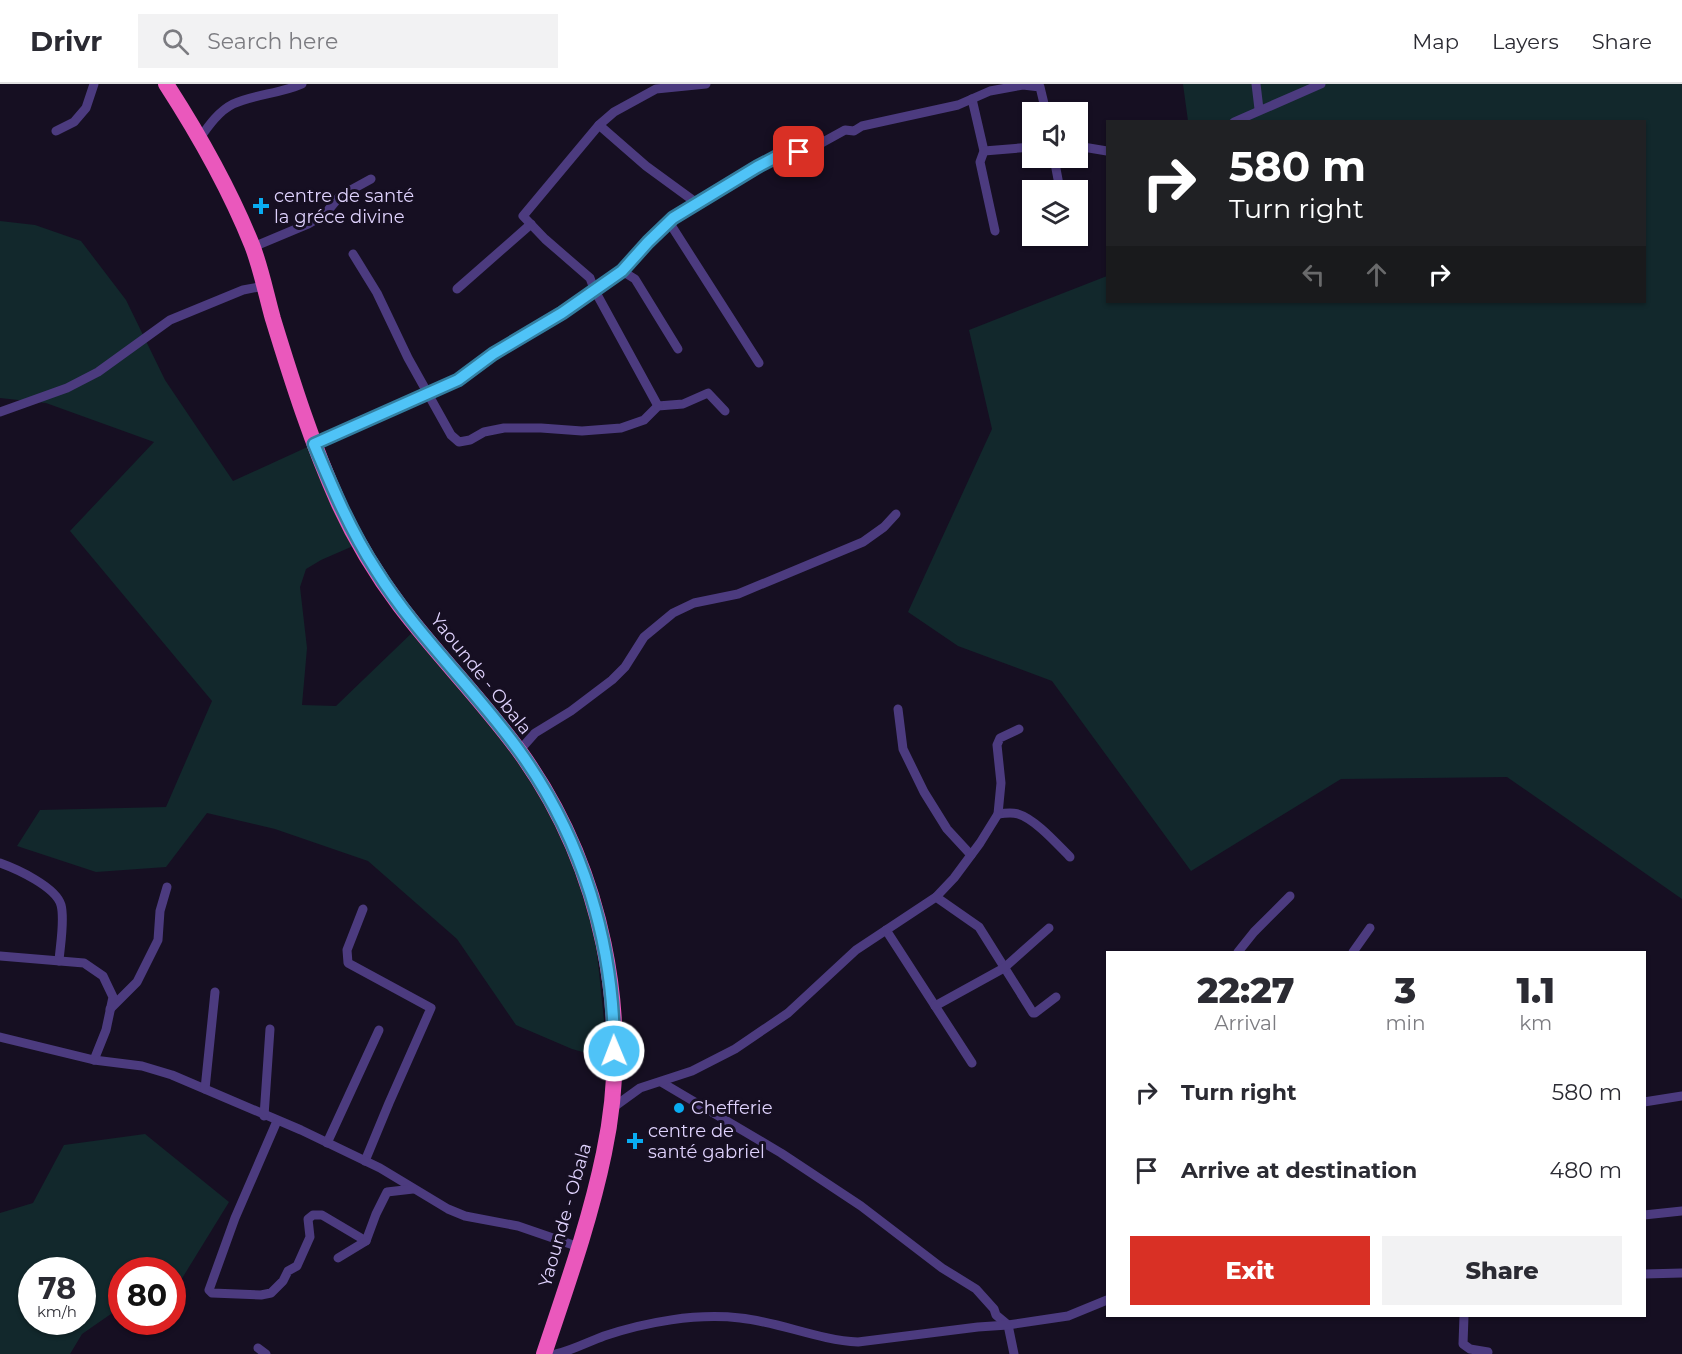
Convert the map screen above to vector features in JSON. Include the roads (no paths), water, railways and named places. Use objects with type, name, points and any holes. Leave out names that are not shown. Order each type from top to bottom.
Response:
[{"type":"highway","name":"Yaounde - Obala","points":[[166,84],[200,138],[253,247],[296,393],[339,504],[376,571],[400,606],[519,751],[548,794],[572,844],[601,926],[612,998],[614,1067],[610,1109],[603,1160],[579,1247],[544,1354]]},
{"type":"street","points":[[56,131],[74,122],[86,108],[94,84]]},
{"type":"street","points":[[200,138],[210,123],[234,104],[290,90],[302,84]]},
{"type":"street","points":[[658,406],[590,278],[545,239],[523,216],[599,125],[614,112],[656,89],[706,84]]},
{"type":"street","points":[[1256,84],[1259,110]]},
{"type":"street","points":[[1238,120],[1321,84]]},
{"type":"street","points":[[314,444],[458,380],[493,354],[562,313],[622,271],[669,222],[778,156],[816,146],[845,130],[854,131],[862,126],[958,105],[990,91],[1023,85],[1040,87],[1044,102]]},
{"type":"street","points":[[972,99],[984,151],[980,162],[995,231]]},
{"type":"street","points":[[599,125],[646,166],[698,204]]},
{"type":"street","points":[[984,151],[1022,148]]},
{"type":"street","points":[[1088,148],[1106,151]]},
{"type":"street","points":[[253,247],[308,224],[325,214],[340,196],[371,179]]},
{"type":"street","points":[[669,222],[759,363]]},
{"type":"street","points":[[457,289],[531,224]]},
{"type":"street","points":[[352,254],[377,293],[408,358],[451,435],[459,442],[470,440],[484,432],[504,428],[582,431],[621,428],[644,420],[658,406],[683,404],[708,393],[725,411]]},
{"type":"street","points":[[622,271],[635,279],[678,349]]},
{"type":"street","points":[[0,412],[67,388],[98,372],[170,320],[243,290],[264,286]]},
{"type":"street","points":[[519,751],[535,733],[571,711],[612,680],[625,667],[644,637],[674,613],[694,603],[738,594],[863,542],[884,527],[896,514]]},
{"type":"street","points":[[898,709],[903,749],[920,784],[948,829],[971,855]]},
{"type":"street","points":[[610,1109],[640,1088],[713,1062],[763,1031],[807,997],[856,950],[936,897],[954,878],[998,814],[1001,783],[997,745],[1000,738],[1019,729]]},
{"type":"street","points":[[998,814],[1014,813],[1025,817],[1070,857]]},
{"type":"street","points":[[0,863],[20,871],[56,894],[62,905],[62,935],[58,962]]},
{"type":"street","points":[[110,1009],[137,982],[158,939],[160,911],[167,887]]},
{"type":"street","points":[[1239,951],[1254,932],[1290,896]]},
{"type":"street","points":[[936,897],[979,927],[1033,1013],[1056,997]]},
{"type":"street","points":[[363,909],[347,950],[348,963],[431,1008],[365,1161]]},
{"type":"street","points":[[935,1006],[1004,968],[1049,928]]},
{"type":"street","points":[[1354,951],[1370,928]]},
{"type":"street","points":[[886,930],[972,1063]]},
{"type":"street","points":[[0,956],[84,963],[103,976],[113,997],[106,1030],[94,1060]]},
{"type":"street","points":[[205,1089],[215,992]]},
{"type":"street","points":[[264,1116],[270,1029]]},
{"type":"street","points":[[327,1143],[379,1030]]},
{"type":"street","points":[[0,1037],[94,1060],[142,1066],[205,1089],[327,1143],[365,1161],[448,1209],[465,1216],[518,1226],[579,1247]]},
{"type":"street","points":[[662,1082],[761,1140],[861,1206],[928,1258],[976,1289],[994,1309],[996,1315],[1008,1325],[1014,1354]]},
{"type":"street","points":[[1646,1102],[1682,1096]]},
{"type":"street","points":[[277,1121],[235,1218],[209,1290],[212,1293],[261,1295],[271,1293],[283,1281],[288,1271],[297,1266],[310,1237],[308,1219],[313,1215],[322,1215],[366,1241]]},
{"type":"street","points":[[338,1258],[366,1241],[387,1192],[413,1189]]},
{"type":"street","points":[[1646,1215],[1682,1211]]},
{"type":"street","points":[[1646,1274],[1682,1273]]},
{"type":"street","points":[[556,1354],[640,1325],[693,1318],[739,1318],[766,1322],[841,1341],[858,1342],[1068,1316],[1106,1300]]},
{"type":"street","points":[[1464,1317],[1463,1344],[1470,1349],[1488,1352]]},
{"type":"place","name":"centre de santé la gréce divine","points":[[261,206]]},
{"type":"place","name":"Chefferie","points":[[679,1108]]},
{"type":"place","name":"centre de santé gabriel","points":[[635,1141]]}]
